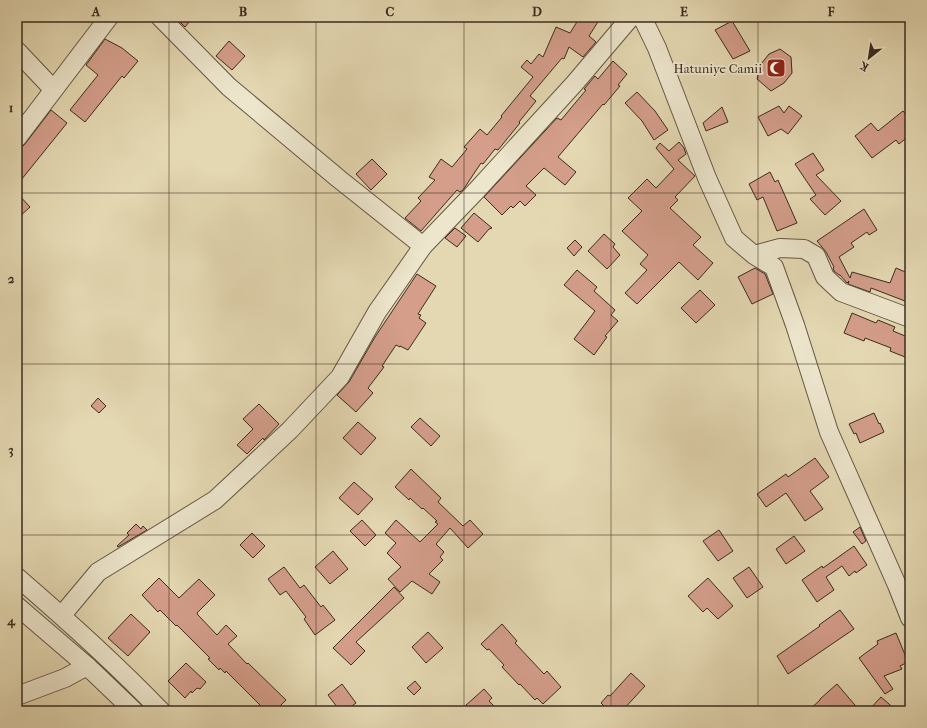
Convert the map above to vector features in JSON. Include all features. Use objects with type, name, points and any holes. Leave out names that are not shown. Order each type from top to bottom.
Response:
[{"type":"street","points":[[17,138],[109,17]]},
{"type":"street","points":[[160,17],[229,87],[339,179],[423,246]]},
{"type":"street","points":[[62,615],[98,572],[215,500],[290,430],[340,377],[377,312],[423,246],[477,190],[574,84],[631,17]]},
{"type":"street","points":[[642,17],[657,48],[707,178],[734,238],[754,255],[774,267],[795,325],[829,432],[897,585],[910,618]]},
{"type":"street","points":[[17,51],[53,90]]},
{"type":"street","points":[[754,255],[780,248],[804,249],[816,256],[826,277],[841,292],[910,318]]},
{"type":"street","points":[[17,577],[62,615],[129,678],[160,711]]},
{"type":"street","points":[[17,606],[87,666],[134,711]]},
{"type":"street","points":[[17,696],[65,678],[87,666]]},
{"type":"building","points":[[175,17],[193,17],[185,27]]},
{"type":"building","points":[[580,17],[601,17],[589,36],[596,42],[583,57],[569,47],[564,59],[562,58],[530,96],[536,101],[519,122],[520,123],[498,150],[495,149],[483,164],[481,163],[463,190],[460,192],[457,190],[421,231],[405,218],[421,201],[418,198],[435,180],[429,177],[441,159],[452,167],[467,149],[464,147],[480,129],[487,135],[533,77],[521,67],[527,60],[531,64],[539,54],[543,57],[556,27],[570,33]]},
{"type":"building","points":[[732,21],[750,51],[733,59],[715,30]]},
{"type":"building","points":[[105,39],[122,48],[138,61],[124,78],[122,76],[85,122],[70,110],[98,75],[86,65]]},
{"type":"building","points":[[229,41],[245,56],[232,70],[216,56]]},
{"type":"building","name":"Hatuniye Camii","points":[[780,49],[791,57],[792,73],[784,83],[771,91],[757,79],[761,64],[769,54]]},
{"type":"building","points":[[613,61],[627,74],[618,85],[620,86],[558,157],[576,172],[565,185],[544,168],[526,186],[536,195],[525,206],[520,201],[513,208],[511,206],[502,215],[484,197],[557,118],[561,120],[586,90],[584,89],[595,76],[598,79]]},
{"type":"building","points":[[637,92],[655,111],[668,130],[654,140],[642,121],[625,103]]},
{"type":"building","points":[[779,106],[784,113],[789,106],[802,116],[788,134],[781,129],[768,136],[758,117]]},
{"type":"building","points":[[722,107],[728,122],[706,131],[703,123]]},
{"type":"building","points":[[51,110],[67,123],[17,185],[17,152]]},
{"type":"building","points":[[903,111],[910,119],[910,135],[899,144],[896,140],[872,158],[855,136],[871,123],[878,131]]},
{"type":"building","points":[[679,142],[684,148],[686,154],[678,160],[695,176],[675,197],[678,200],[670,208],[701,237],[693,245],[713,263],[698,280],[679,262],[637,304],[625,293],[647,270],[640,264],[648,255],[622,231],[642,211],[628,198],[647,179],[656,188],[674,169],[656,148],[660,143],[669,151]]},
{"type":"building","points":[[813,153],[824,170],[816,175],[841,201],[825,215],[810,199],[816,195],[795,164]]},
{"type":"building","points":[[372,159],[387,174],[371,190],[356,174]]},
{"type":"building","points":[[770,172],[775,182],[778,180],[797,223],[777,231],[763,197],[757,200],[749,184]]},
{"type":"building","points":[[17,193],[30,207],[17,219]]},
{"type":"building","points":[[864,209],[877,230],[869,235],[867,232],[851,243],[854,247],[839,257],[850,278],[852,272],[890,283],[896,268],[910,274],[910,287],[905,301],[871,288],[870,292],[848,284],[849,281],[847,283],[834,271],[834,267],[826,252],[817,241]]},
{"type":"building","points":[[474,213],[492,228],[489,229],[478,242],[461,228]]},
{"type":"building","points":[[455,228],[466,236],[457,247],[445,238]]},
{"type":"building","points":[[604,234],[615,244],[613,247],[620,255],[607,269],[588,251]]},
{"type":"building","points":[[575,240],[582,247],[574,256],[567,248]]},
{"type":"building","points":[[755,268],[765,274],[773,294],[752,304],[738,277]]},
{"type":"building","points":[[577,270],[597,287],[594,291],[615,310],[611,315],[618,321],[605,336],[607,337],[594,355],[574,339],[595,311],[564,285]]},
{"type":"building","points":[[417,274],[436,286],[418,314],[421,315],[419,318],[426,323],[408,350],[396,345],[382,366],[384,367],[368,388],[373,393],[356,412],[337,395],[349,382],[375,337]]},
{"type":"building","points":[[700,290],[715,305],[696,323],[681,308]]},
{"type":"building","points":[[852,313],[876,323],[878,320],[895,327],[893,331],[910,338],[910,359],[890,351],[891,348],[865,338],[864,341],[844,333]]},
{"type":"building","points":[[98,398],[106,406],[99,413],[91,406]]},
{"type":"building","points":[[259,404],[279,424],[264,440],[263,438],[247,454],[237,445],[253,429],[243,419]]},
{"type":"building","points":[[874,413],[884,432],[860,443],[856,433],[854,434],[849,424]]},
{"type":"building","points":[[420,418],[440,436],[431,446],[411,427]]},
{"type":"building","points":[[358,422],[376,438],[361,455],[343,438]]},
{"type":"building","points":[[815,458],[829,477],[810,491],[823,509],[805,521],[786,493],[766,507],[757,494],[786,474],[788,477]]},
{"type":"building","points":[[411,469],[441,498],[438,502],[463,526],[470,520],[483,534],[468,548],[450,528],[436,544],[444,552],[440,557],[443,560],[429,574],[440,582],[432,594],[412,581],[400,592],[388,579],[401,567],[387,553],[396,543],[385,533],[396,520],[420,542],[438,524],[435,522],[437,521],[423,508],[422,509],[410,498],[409,500],[395,487]]},
{"type":"building","points":[[354,482],[373,499],[358,515],[339,498]]},
{"type":"building","points":[[362,520],[376,535],[365,546],[350,531]]},
{"type":"building","points":[[136,524],[141,529],[143,526],[147,530],[118,547],[117,546],[129,535],[127,533]]},
{"type":"building","points":[[860,527],[866,541],[862,544],[853,532]]},
{"type":"building","points":[[719,530],[733,551],[718,561],[703,541]]},
{"type":"building","points":[[252,533],[265,546],[253,558],[240,545]]},
{"type":"building","points":[[794,536],[805,551],[786,564],[776,549]]},
{"type":"building","points":[[854,546],[867,565],[849,576],[842,566],[826,577],[834,590],[817,602],[802,580],[822,566],[823,568]]},
{"type":"building","points":[[333,551],[348,569],[330,584],[315,567]]},
{"type":"building","points":[[284,567],[300,588],[304,585],[321,607],[323,605],[335,620],[315,635],[304,619],[306,617],[286,591],[280,595],[268,579]]},
{"type":"building","points":[[749,567],[763,587],[747,598],[733,578]]},
{"type":"building","points":[[159,578],[179,598],[199,579],[215,595],[197,613],[198,615],[217,635],[226,625],[237,636],[228,644],[286,700],[275,711],[266,711],[226,671],[225,673],[220,668],[219,670],[208,659],[210,658],[177,625],[176,626],[160,610],[158,612],[142,595]]},
{"type":"building","points":[[708,578],[733,606],[718,619],[707,608],[703,612],[688,596]]},
{"type":"building","points":[[394,587],[404,598],[356,642],[365,651],[351,665],[333,648]]},
{"type":"building","points":[[840,610],[854,629],[788,674],[777,656]]},
{"type":"building","points":[[131,614],[150,632],[128,656],[108,638]]},
{"type":"building","points":[[502,624],[517,641],[515,643],[544,674],[547,671],[561,687],[543,704],[537,698],[535,700],[520,684],[519,685],[502,667],[504,665],[489,649],[487,650],[481,644]]},
{"type":"building","points":[[428,632],[443,648],[426,663],[412,647]]},
{"type":"building","points":[[896,633],[908,662],[900,666],[902,669],[884,676],[893,689],[885,694],[859,658],[878,644],[877,641]]},
{"type":"building","points":[[186,663],[206,682],[200,689],[197,688],[192,693],[191,691],[185,698],[168,681]]},
{"type":"building","points":[[631,673],[645,686],[622,711],[609,711],[601,703],[608,695],[610,696]]},
{"type":"building","points":[[415,681],[421,688],[414,695],[407,688]]},
{"type":"building","points":[[342,684],[356,703],[345,711],[340,711],[328,695]]},
{"type":"building","points":[[837,684],[860,711],[808,711],[820,699]]},
{"type":"building","points":[[484,689],[492,698],[489,701],[494,706],[489,711],[470,711],[465,706]]},
{"type":"building","points":[[881,697],[897,711],[868,711]]},
{"type":"place","name":"Hatuniye Camii","points":[[776,68]]}]
